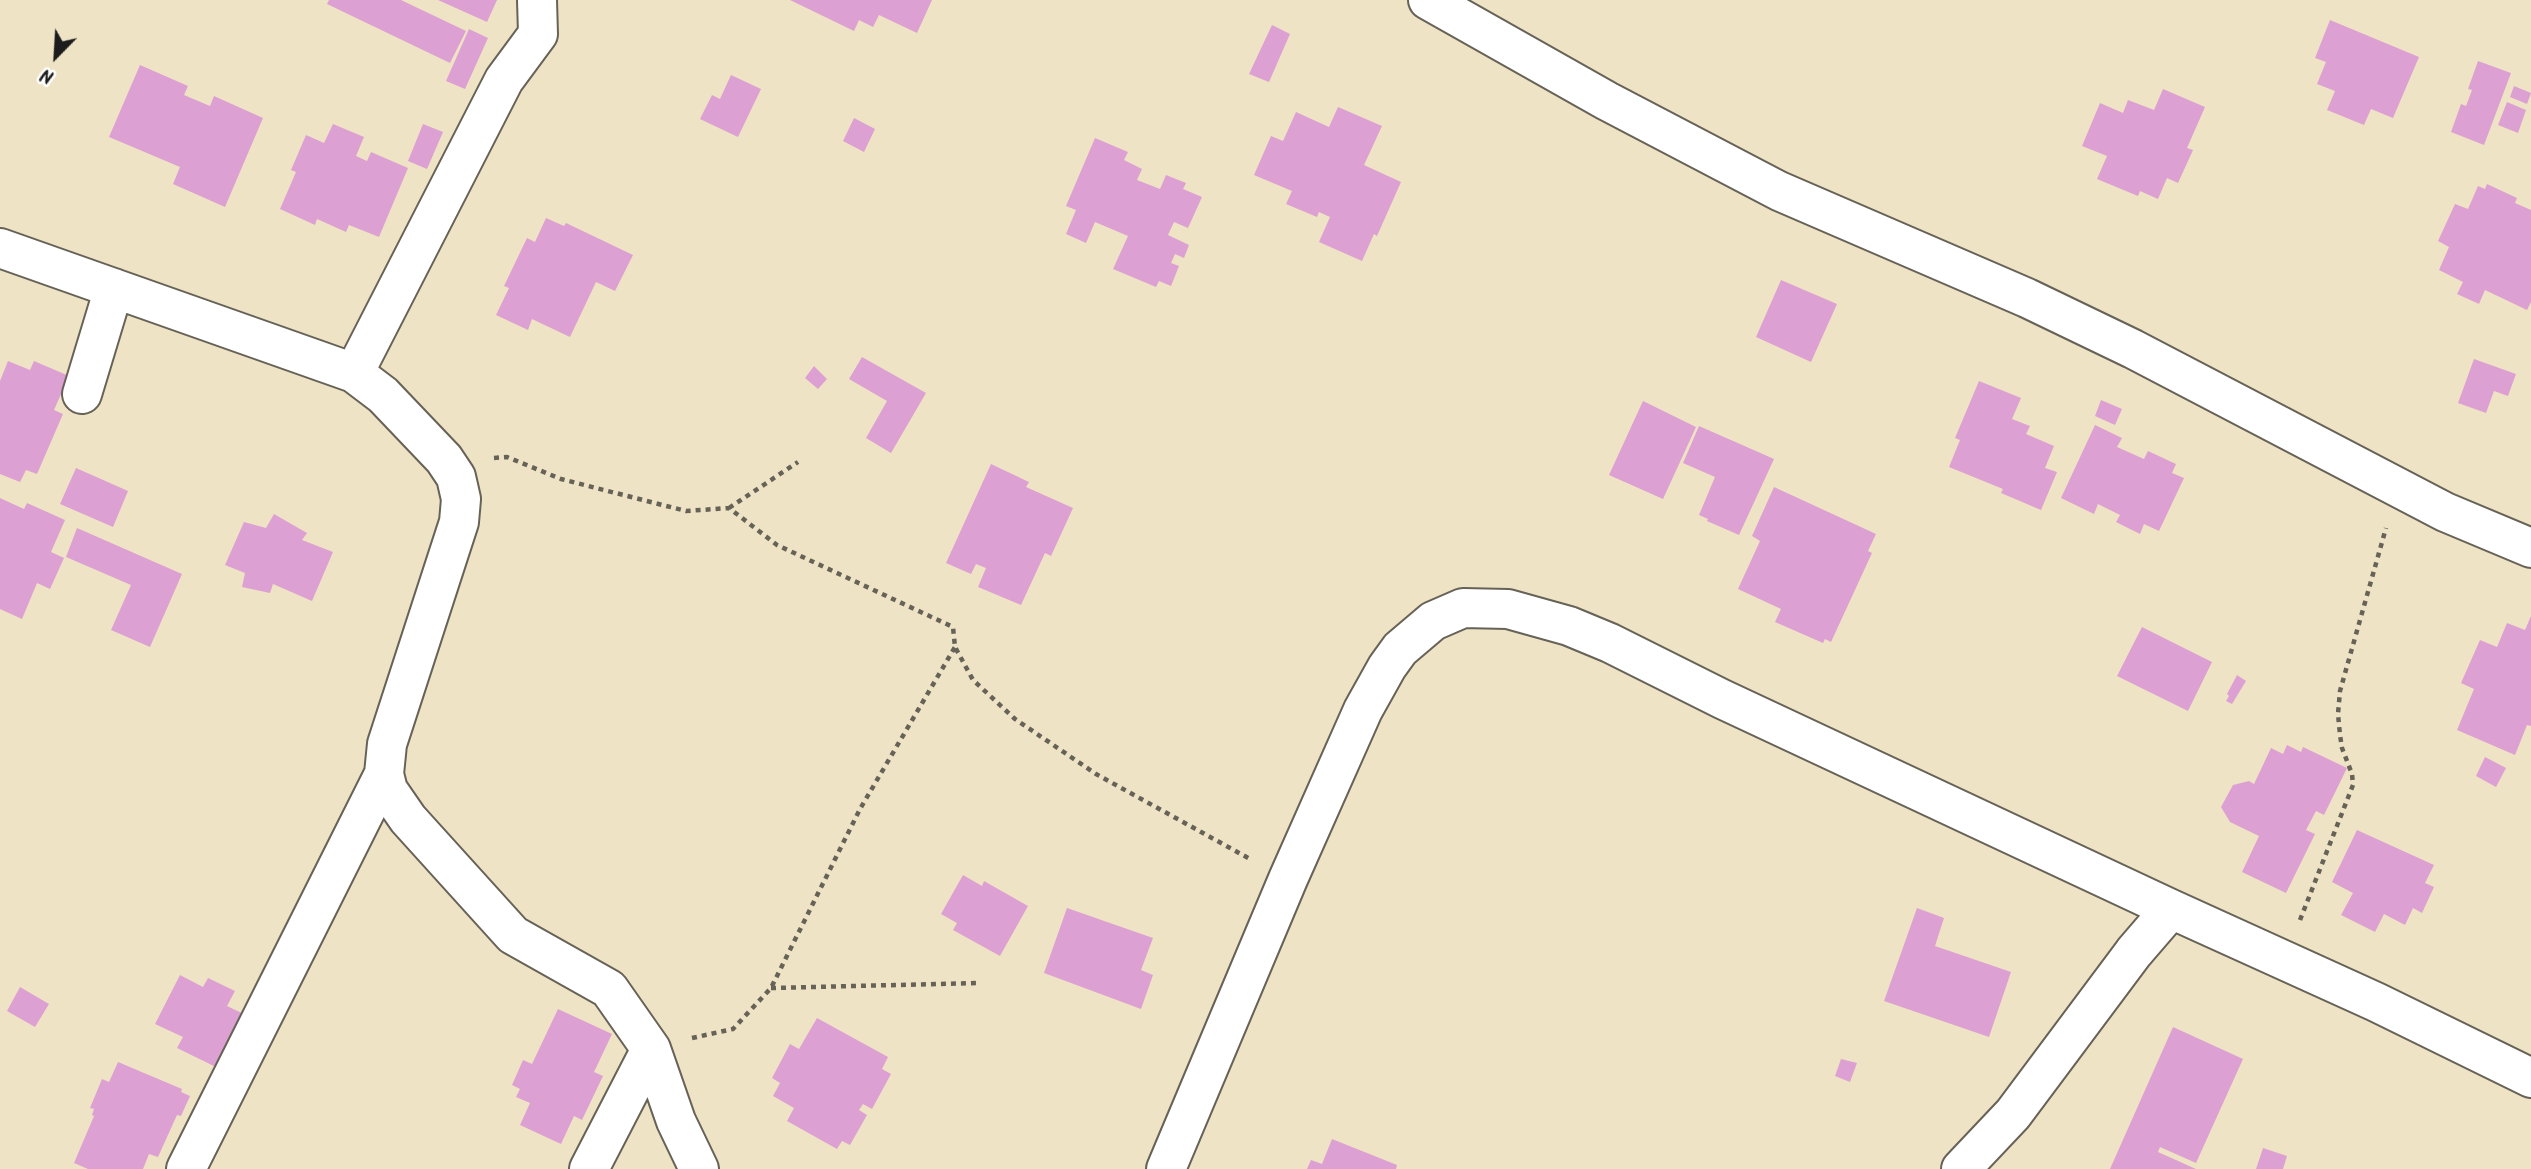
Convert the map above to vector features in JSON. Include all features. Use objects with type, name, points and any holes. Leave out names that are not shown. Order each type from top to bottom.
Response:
[{"type":"street","points":[[354,373],[503,80],[538,34],[537,0]]},
{"type":"street","points":[[1428,0],[1607,101],[1779,191],[2027,299],[2133,349],[2397,488],[2445,512],[2531,548]]},
{"type":"street","points":[[0,248],[354,373],[383,395],[444,459],[456,477],[460,489],[459,522],[387,744],[384,774],[388,790],[408,819],[513,935],[609,989],[651,1048],[676,1121],[699,1169]]},
{"type":"street","points":[[82,394],[114,288]]},
{"type":"street","points":[[1166,1169],[1288,879],[1363,710],[1400,649],[1420,630],[1447,613],[1463,608],[1508,609],[1569,626],[1610,643],[1734,705],[2285,960],[2531,1078]]},
{"type":"street","points":[[186,1169],[384,774]]},
{"type":"street","points":[[1961,1169],[2013,1114],[2134,952],[2171,909]]},
{"type":"street","points":[[589,1169],[651,1048]]},
{"type":"path","points":[[444,459],[507,457],[561,479],[686,511],[729,508],[799,462]]},
{"type":"path","points":[[2285,960],[2353,785],[2340,735],[2340,691],[2397,488]]},
{"type":"path","points":[[729,508],[777,545],[953,627],[955,647],[973,680],[997,704],[1035,733],[1096,774],[1288,879]]},
{"type":"path","points":[[651,1048],[733,1029],[771,988],[860,808],[955,647]]},
{"type":"path","points":[[771,988],[980,983]]},
{"type":"building","points":[[329,0],[401,0],[466,31],[450,63],[327,4]]},
{"type":"building","points":[[438,0],[497,0],[487,22]]},
{"type":"building","points":[[790,0],[932,0],[917,33],[879,15],[873,27],[859,20],[854,31]]},
{"type":"building","points":[[2330,20],[2419,57],[2393,118],[2371,109],[2364,125],[2327,110],[2335,91],[2317,84],[2326,62],[2315,58]]},
{"type":"building","points":[[1272,25],[1290,34],[1269,82],[1249,74]]},
{"type":"building","points":[[469,29],[488,38],[465,89],[446,81]]},
{"type":"building","points":[[2478,61],[2511,73],[2484,145],[2451,132],[2461,104],[2466,106],[2472,90],[2468,89]]},
{"type":"building","points":[[140,65],[188,86],[184,95],[210,106],[214,96],[263,118],[225,207],[173,184],[180,167],[109,137]]},
{"type":"building","points":[[731,75],[761,89],[738,137],[700,119],[712,95],[720,99]]},
{"type":"building","points":[[2514,86],[2531,93],[2527,104],[2510,97]]},
{"type":"building","points":[[2163,89],[2205,107],[2187,148],[2193,150],[2178,183],[2167,178],[2158,199],[2140,191],[2138,196],[2097,179],[2107,156],[2082,146],[2100,103],[2123,113],[2128,100],[2154,110]]},
{"type":"building","points":[[2507,102],[2526,110],[2518,133],[2498,125]]},
{"type":"building","points":[[1338,107],[1382,126],[1364,165],[1401,182],[1377,236],[1374,234],[1362,261],[1319,242],[1330,217],[1319,212],[1317,217],[1286,204],[1292,191],[1254,175],[1271,136],[1283,141],[1296,112],[1329,127]]},
{"type":"building","points":[[854,118],[875,129],[864,152],[843,141]]},
{"type":"building","points":[[333,124],[364,137],[356,156],[367,161],[371,152],[408,168],[379,237],[349,225],[346,232],[317,219],[315,225],[280,209],[296,172],[291,170],[306,135],[324,143]]},
{"type":"building","points":[[423,124],[443,132],[427,169],[408,161]]},
{"type":"building","points":[[1095,138],[1128,152],[1124,160],[1142,169],[1137,180],[1160,189],[1166,175],[1186,183],[1183,189],[1202,197],[1188,228],[1174,222],[1168,235],[1189,245],[1184,258],[1175,254],[1171,263],[1179,266],[1171,286],[1159,281],[1156,287],[1113,269],[1128,236],[1095,222],[1086,243],[1066,234],[1076,210],[1066,206]]},
{"type":"building","points":[[2487,184],[2517,198],[2515,203],[2531,210],[2531,302],[2527,310],[2485,290],[2479,304],[2457,294],[2463,282],[2439,270],[2449,247],[2438,241],[2455,204],[2468,209],[2478,186],[2485,189]]},
{"type":"building","points":[[546,218],[564,226],[566,223],[633,255],[615,291],[596,282],[570,337],[532,319],[528,330],[496,315],[509,288],[504,286],[527,238],[535,242]]},
{"type":"building","points":[[1781,280],[1837,304],[1811,362],[1756,337]]},
{"type":"building","points":[[862,357],[926,393],[891,453],[866,438],[887,401],[849,379]]},
{"type":"building","points":[[2474,359],[2516,374],[2508,396],[2494,391],[2486,413],[2458,403]]},
{"type":"building","points":[[8,361],[30,370],[34,361],[69,376],[54,410],[63,414],[37,474],[26,470],[20,482],[0,474],[0,381]]},
{"type":"building","points":[[814,366],[827,379],[818,389],[805,378]]},
{"type":"building","points":[[1979,381],[2021,398],[2012,419],[2030,426],[2026,434],[2054,446],[2045,468],[2057,472],[2041,510],[2001,493],[2003,489],[1949,467],[1960,440],[1955,438]]},
{"type":"building","points":[[2101,400],[2122,409],[2115,425],[2095,416]]},
{"type":"building","points":[[1643,401],[1696,427],[1663,499],[1609,475]]},
{"type":"building","points":[[2095,425],[2122,438],[2117,447],[2144,459],[2148,451],[2176,464],[2172,473],[2184,478],[2159,531],[2144,524],[2140,534],[2116,522],[2120,515],[2098,504],[2094,514],[2061,498]]},
{"type":"building","points":[[1699,426],[1774,459],[1739,535],[1699,515],[1715,477],[1683,463]]},
{"type":"building","points":[[991,464],[1029,482],[1026,487],[1073,508],[1051,556],[1045,553],[1021,605],[978,587],[986,568],[976,564],[971,574],[946,563]]},
{"type":"building","points":[[76,468],[128,491],[113,527],[60,504]]},
{"type":"building","points":[[1774,487],[1876,534],[1868,551],[1872,553],[1831,642],[1825,639],[1823,643],[1775,622],[1781,609],[1738,589],[1760,541],[1752,536]]},
{"type":"building","points":[[0,498],[24,509],[27,503],[65,520],[51,552],[64,558],[50,589],[37,583],[22,619],[0,609]]},
{"type":"building","points":[[274,514],[307,533],[302,540],[333,552],[312,601],[273,584],[270,593],[242,587],[245,573],[225,565],[244,522],[266,528]]},
{"type":"building","points":[[77,528],[182,574],[150,647],[111,630],[131,585],[66,557]]},
{"type":"building","points":[[2531,616],[2531,726],[2527,725],[2515,755],[2457,730],[2474,689],[2461,683],[2480,640],[2497,647],[2507,623],[2525,630]]},
{"type":"building","points":[[2142,627],[2212,662],[2188,711],[2117,676]]},
{"type":"building","points":[[2237,675],[2246,681],[2232,704],[2226,701],[2229,696],[2227,694]]},
{"type":"building","points":[[2287,745],[2301,752],[2303,747],[2347,768],[2324,815],[2316,811],[2306,830],[2315,834],[2286,893],[2242,872],[2259,836],[2230,822],[2221,807],[2233,785],[2249,781],[2254,784],[2271,748],[2283,754]]},
{"type":"building","points":[[2485,757],[2506,768],[2496,787],[2476,776]]},
{"type":"building","points":[[2357,830],[2434,865],[2425,883],[2434,887],[2422,913],[2413,908],[2405,925],[2384,914],[2375,932],[2341,915],[2353,893],[2332,882]]},
{"type":"building","points":[[963,875],[982,886],[984,881],[1028,906],[1000,956],[953,930],[957,923],[941,914]]},
{"type":"building","points":[[1067,908],[1153,938],[1141,970],[1153,975],[1141,1009],[1044,973]]},
{"type":"building","points":[[1917,908],[1944,918],[1935,946],[2011,972],[1989,1037],[1884,1001]]},
{"type":"building","points":[[180,975],[203,987],[208,978],[235,991],[227,1006],[250,1017],[224,1071],[177,1048],[183,1037],[155,1024]]},
{"type":"building","points":[[20,987],[49,1004],[35,1027],[7,1011]]},
{"type":"building","points":[[558,1009],[612,1034],[594,1072],[603,1076],[582,1120],[574,1116],[561,1144],[520,1125],[530,1103],[516,1097],[520,1089],[512,1085],[523,1060],[532,1064]]},
{"type":"building","points":[[817,1018],[888,1057],[882,1069],[891,1074],[872,1109],[863,1104],[859,1110],[867,1115],[850,1145],[842,1141],[837,1149],[787,1121],[794,1108],[773,1096],[780,1083],[772,1078],[790,1044],[799,1049]]},
{"type":"building","points":[[2173,1027],[2243,1059],[2196,1163],[2160,1147],[2158,1152],[2196,1169],[2110,1169]]},
{"type":"building","points":[[1841,1059],[1857,1063],[1850,1082],[1835,1076]]},
{"type":"building","points":[[118,1062],[182,1089],[181,1092],[190,1096],[181,1116],[177,1115],[158,1157],[149,1154],[143,1169],[88,1169],[74,1163],[94,1116],[94,1109],[90,1108],[102,1079],[109,1082]]},
{"type":"building","points":[[1332,1139],[1397,1165],[1396,1169],[1307,1169],[1311,1160],[1322,1164]]},
{"type":"building","points":[[2263,1148],[2287,1156],[2283,1169],[2256,1169]]}]
